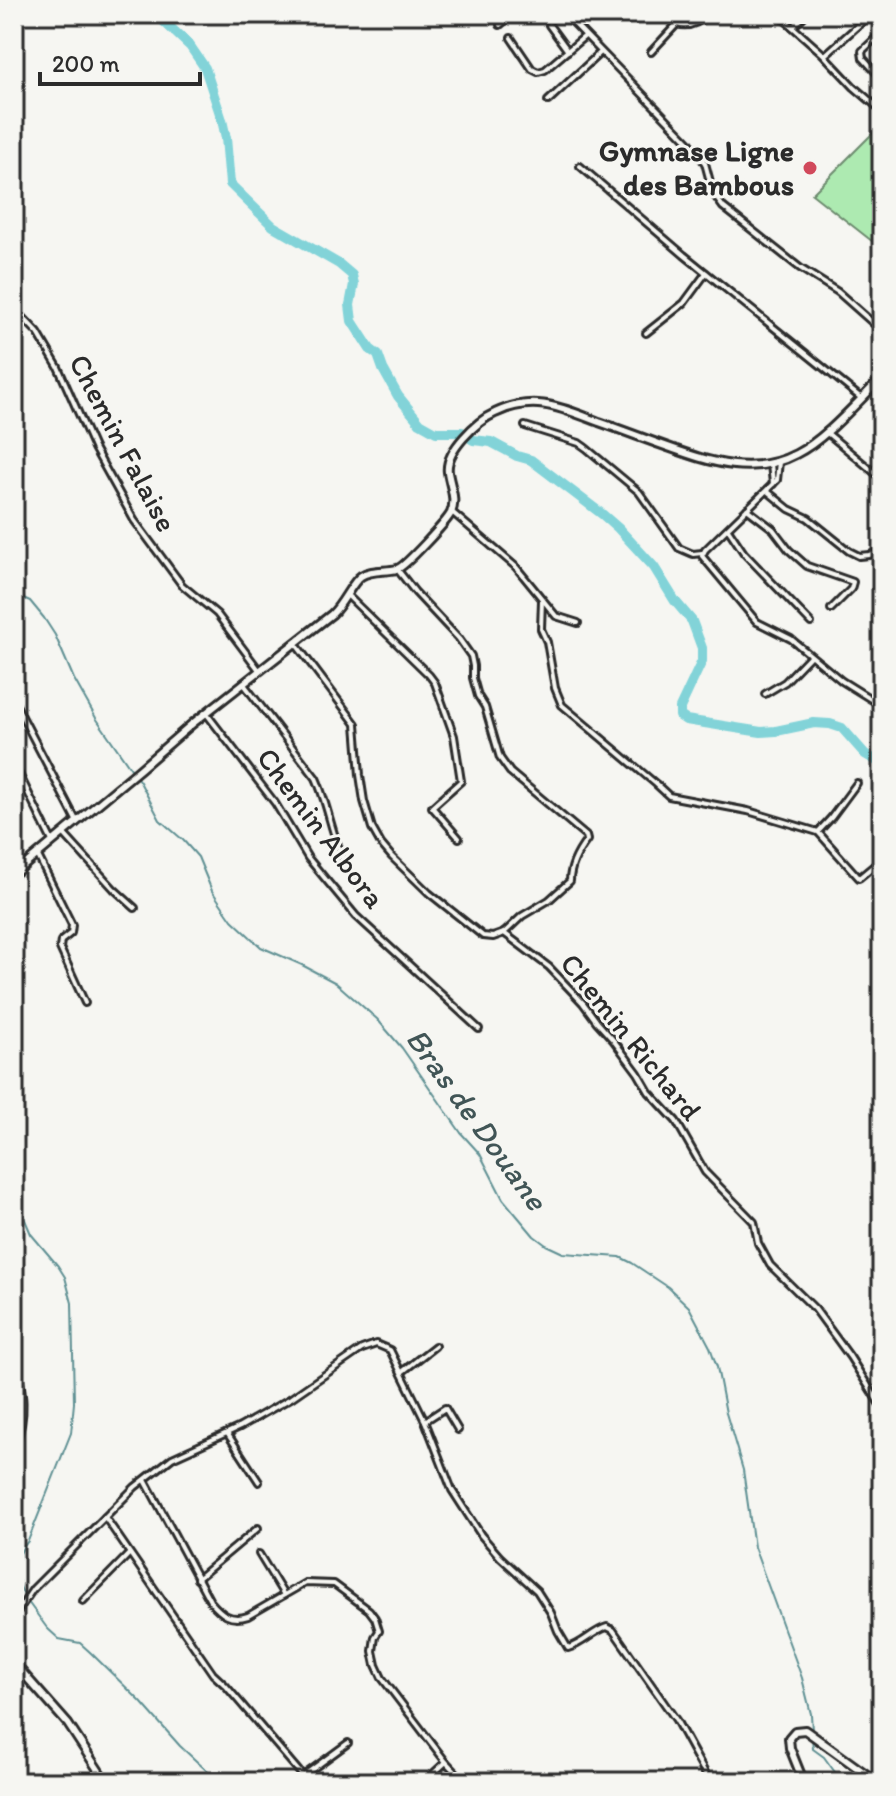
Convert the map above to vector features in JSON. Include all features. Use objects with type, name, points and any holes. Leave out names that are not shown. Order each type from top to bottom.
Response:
[{"type":"main road","points":[[14,874],[206,713],[332,614],[341,606],[360,576],[397,569],[409,561],[452,512],[454,501],[448,467],[456,447],[478,423],[494,413],[525,404],[555,405],[710,462],[743,466],[771,464],[798,454],[826,432],[882,378]]},
{"type":"main road","points":[[14,1356],[23,1410],[14,1446]]},
{"type":"main road","points":[[14,1663],[68,1724],[106,1782]]},
{"type":"main road","points":[[802,1782],[789,1738],[795,1731],[805,1730],[877,1782]]},
{"type":"street","points":[[14,19],[19,14]]},
{"type":"street","points":[[500,25],[513,14]]},
{"type":"street","points":[[565,14],[689,142],[705,163],[715,198],[723,207],[800,268],[838,292],[882,331]]},
{"type":"street","points":[[671,14],[677,24],[684,26],[694,24],[709,14]]},
{"type":"street","points":[[778,14],[882,111]]},
{"type":"street","points":[[793,27],[806,14]]},
{"type":"street","points":[[825,55],[871,14]]},
{"type":"street","points":[[651,52],[677,24]]},
{"type":"street","points":[[549,25],[568,51]]},
{"type":"street","points":[[882,32],[862,51],[863,58],[882,79]]},
{"type":"street","points":[[511,38],[532,69],[538,72],[545,70],[585,36]]},
{"type":"street","points":[[548,101],[601,52]]},
{"type":"street","points":[[876,105],[882,97]]},
{"type":"street","points":[[580,166],[861,398]]},
{"type":"street","points":[[646,333],[684,303],[706,273]]},
{"type":"street","name":"Chemin Falaise","points":[[14,308],[38,333],[58,367],[94,448],[134,520],[182,585],[217,614],[259,670]]},
{"type":"street","points":[[525,426],[579,443],[639,492],[679,548],[693,554],[704,551]]},
{"type":"street","points":[[826,432],[882,479]]},
{"type":"street","points":[[779,462],[779,476],[773,484],[702,556],[752,618],[791,639],[842,681],[882,706]]},
{"type":"street","points":[[771,464],[773,484]]},
{"type":"street","points":[[767,491],[789,509],[808,518],[849,551],[859,556],[882,551]]},
{"type":"street","points":[[747,509],[773,529],[789,550],[807,566],[853,582],[851,589],[831,609]]},
{"type":"street","points":[[452,512],[516,567],[556,616],[578,623]]},
{"type":"street","points":[[727,528],[744,553],[811,623]]},
{"type":"street","points":[[397,569],[471,656],[478,696],[485,707],[494,744],[505,765],[586,836],[570,881],[504,933]]},
{"type":"street","points":[[347,595],[435,683],[454,736],[461,781],[432,807],[459,838]]},
{"type":"street","points":[[542,600],[541,629],[562,705],[662,791],[669,796],[748,811],[818,832],[859,878],[882,859]]},
{"type":"street","name":"Chemin Richard","points":[[295,643],[356,724],[364,801],[372,828],[381,844],[429,893],[483,936],[493,937],[504,933],[549,967],[583,1003],[638,1073],[649,1092],[676,1121],[705,1172],[754,1222],[758,1243],[770,1265],[815,1309],[882,1408]]},
{"type":"street","points":[[765,694],[785,682],[810,656]]},
{"type":"street","points":[[243,683],[316,778],[345,864],[359,886]]},
{"type":"street","points":[[14,701],[77,822]]},
{"type":"street","name":"Chemin Albora","points":[[206,713],[275,803],[308,858],[356,916],[479,1029]]},
{"type":"street","points":[[14,764],[53,843]]},
{"type":"street","points":[[818,832],[857,783]]},
{"type":"street","points":[[64,834],[135,908]]},
{"type":"street","points":[[38,856],[72,925],[71,933],[61,941],[60,948],[85,1003]]},
{"type":"street","points":[[14,1617],[26,1597],[105,1517],[172,1458],[227,1433],[291,1398],[362,1349],[376,1344],[390,1350],[425,1421],[452,1490],[481,1535],[537,1591],[568,1648],[582,1643],[601,1629],[607,1627],[613,1630],[676,1720],[710,1782]]},
{"type":"street","points":[[402,1372],[435,1346]]},
{"type":"street","points":[[445,1401],[445,1408],[458,1430]]},
{"type":"street","points":[[425,1421],[445,1408]]},
{"type":"street","points":[[227,1433],[259,1482]]},
{"type":"street","points":[[145,1480],[197,1579],[220,1613],[240,1619],[305,1583],[334,1584],[369,1610],[378,1625],[373,1651],[382,1678],[465,1782]]},
{"type":"street","points":[[105,1517],[213,1674],[308,1782]]},
{"type":"street","points":[[197,1579],[258,1528]]},
{"type":"street","points":[[83,1601],[130,1553]]},
{"type":"street","points":[[259,1554],[284,1595]]},
{"type":"street","points":[[14,1737],[18,1743]]},
{"type":"street","points":[[303,1776],[348,1743]]},
{"type":"street","points":[[424,1782],[446,1762]]},
{"type":"green space","points":[[876,130],[882,136],[882,249],[812,194]]},
{"type":"waterway","points":[[156,14],[190,46],[205,68],[226,138],[230,184],[273,226],[339,264],[352,275],[352,321],[370,349],[378,355],[398,396],[420,423],[436,432],[462,432],[473,440],[491,442],[531,460],[602,514],[654,567],[692,621],[702,648],[702,661],[680,708],[680,716],[686,720],[761,732],[814,723],[830,724],[842,728],[865,754],[882,764]]},
{"type":"waterway","name":"Bras de Douane","points":[[14,594],[30,601],[44,618],[96,718],[140,782],[160,820],[198,857],[212,891],[232,920],[261,947],[336,983],[377,1019],[480,1154],[503,1199],[534,1236],[563,1253],[620,1257],[668,1287],[689,1307],[717,1367],[726,1413],[743,1470],[754,1547],[802,1678],[812,1731]]},
{"type":"waterway","points":[[14,1194],[31,1234],[65,1277],[72,1303],[74,1403],[71,1433],[28,1541],[20,1553],[17,1574],[24,1595]]},
{"type":"waterway","points":[[28,1602],[59,1639],[80,1643],[91,1653],[219,1782]]},
{"type":"waterway","name":"Bras de Douane","points":[[812,1737],[813,1749],[824,1757],[842,1782]]},
{"type":"place","name":"Gymnase Ligne des Bambous","points":[[810,168]]}]
